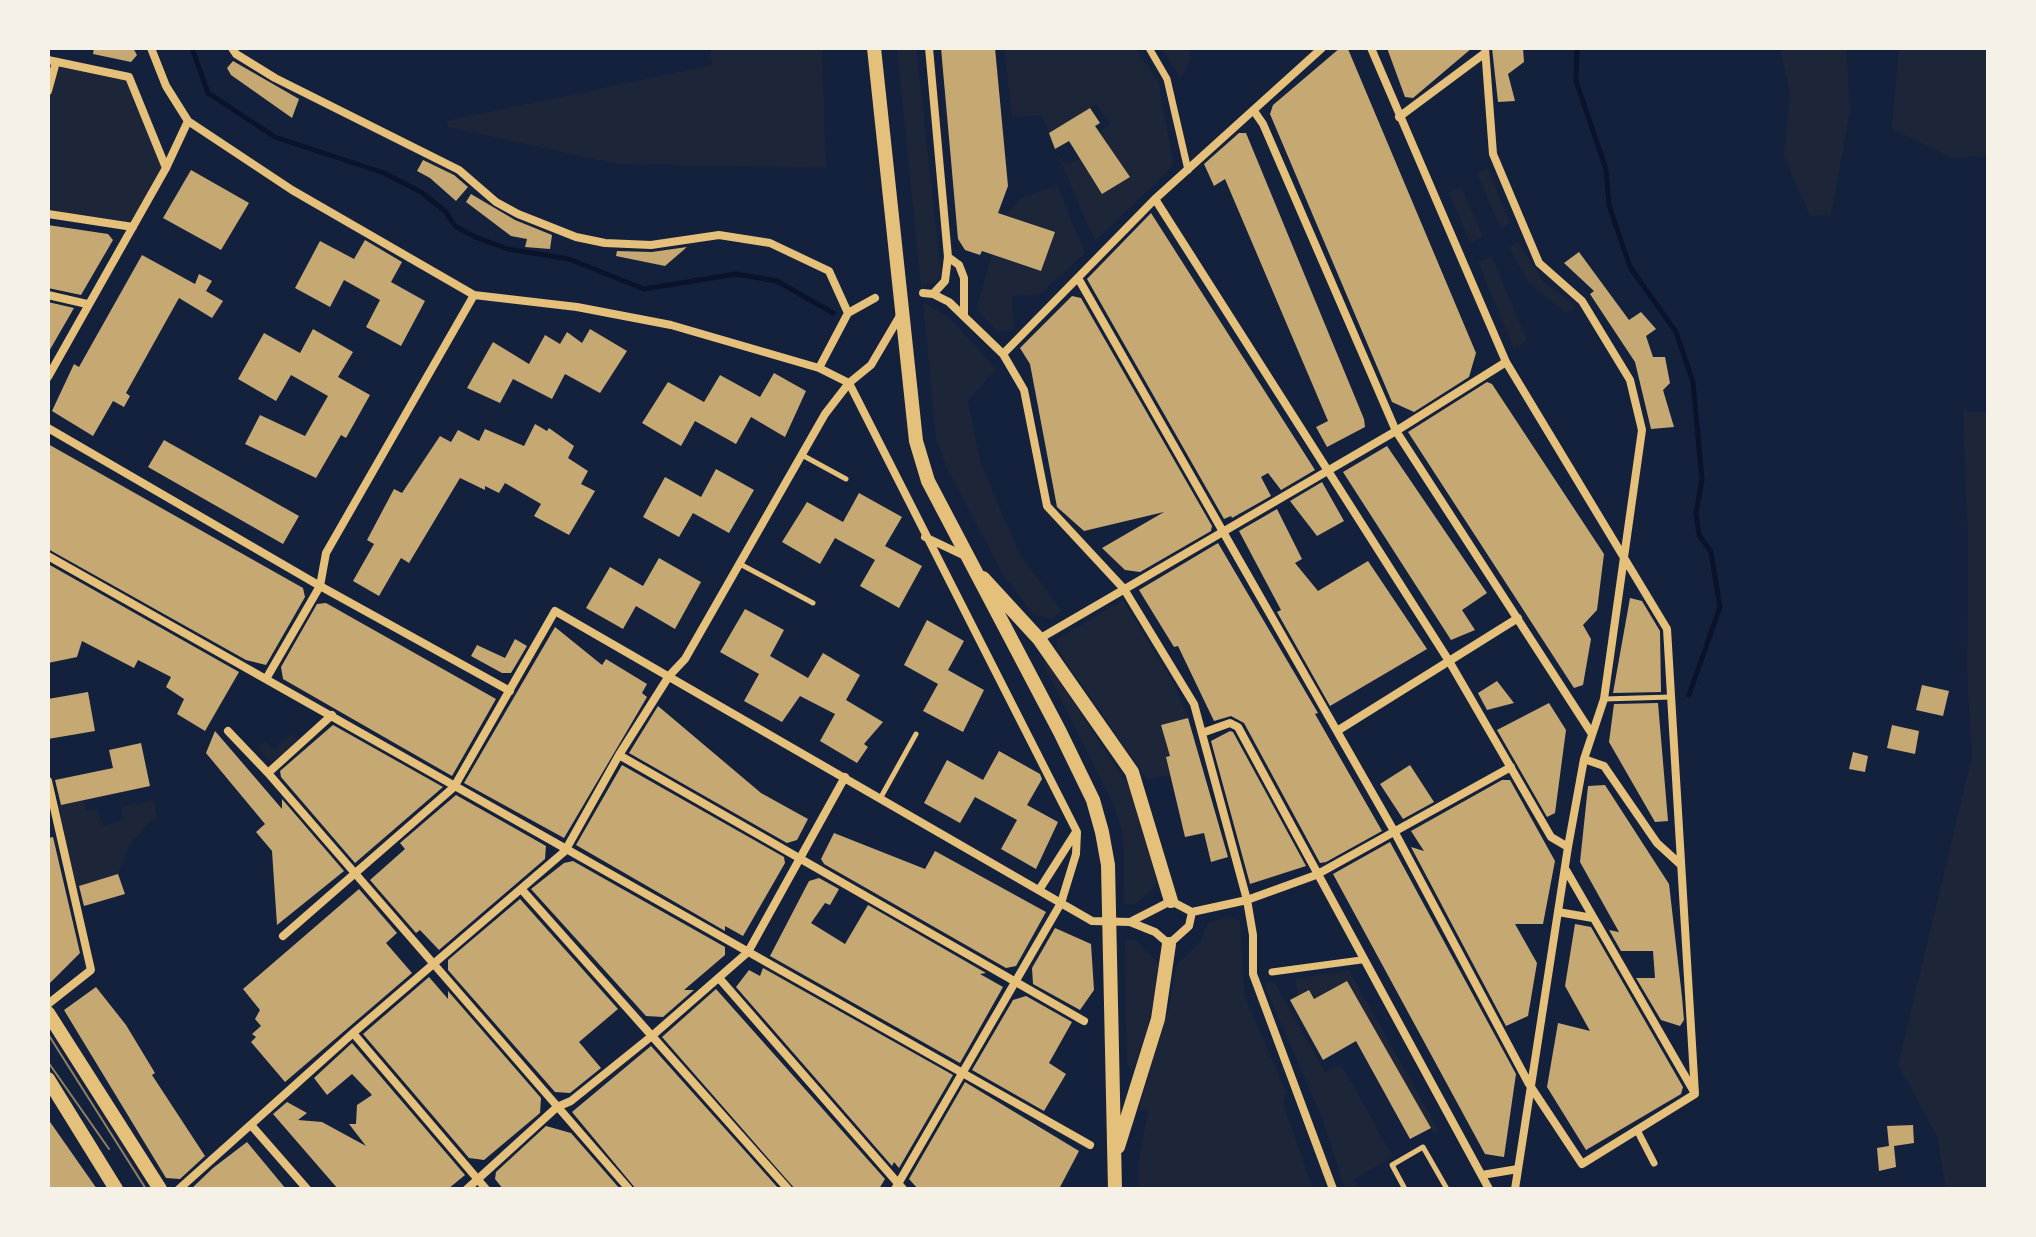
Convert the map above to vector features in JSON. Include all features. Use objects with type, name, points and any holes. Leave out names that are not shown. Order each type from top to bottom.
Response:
[{"type":"main road","points":[[874,48],[916,441],[928,481],[1060,732],[1093,800],[1102,832],[1108,865],[1115,1189]]},
{"type":"main road","points":[[967,560],[1039,639],[1132,772],[1171,901]]},
{"type":"main road","points":[[1113,1163],[1158,1019],[1169,944]]},
{"type":"main road","points":[[48,1013],[160,1189]]},
{"type":"main road","points":[[48,1079],[116,1189]]},
{"type":"street","points":[[151,48],[166,86],[188,121],[292,190],[474,295],[577,307],[671,325],[819,368],[849,383],[924,536],[1077,832],[1076,854],[1061,903],[899,1187],[719,978]]},
{"type":"street","points":[[157,60],[158,48]]},
{"type":"street","points":[[232,48],[236,54],[275,78],[459,170],[496,202],[518,214],[576,237],[605,243],[651,245],[719,235],[770,243],[829,271],[848,313]]},
{"type":"street","points":[[929,48],[948,257],[945,281],[933,294]]},
{"type":"street","points":[[1149,48],[1167,79],[1188,170]]},
{"type":"street","points":[[1003,354],[1155,199],[1322,48]]},
{"type":"street","points":[[1371,48],[1506,362],[1624,553],[1667,629],[1695,1094]]},
{"type":"street","points":[[1399,117],[1485,50]]},
{"type":"street","points":[[1485,50],[1493,154],[1539,263],[1582,301],[1630,380],[1642,430],[1604,699],[1584,759],[1568,847],[1515,1189]]},
{"type":"street","points":[[48,91],[52,61],[129,77],[166,168]]},
{"type":"street","points":[[1254,111],[1396,431],[1592,734]]},
{"type":"street","points":[[48,377],[166,168],[188,121]]},
{"type":"street","points":[[1155,199],[1449,661],[1551,837],[1568,847]]},
{"type":"street","points":[[48,214],[133,227]]},
{"type":"street","points":[[948,257],[959,265],[964,278],[964,315]]},
{"type":"street","points":[[1078,278],[1394,831],[1529,1084],[1582,1164],[1695,1094]]},
{"type":"street","points":[[923,293],[933,294],[964,315],[1003,354],[1024,390],[1047,506],[1124,589],[1194,704],[1247,900],[1253,935],[1253,974],[1333,1189]]},
{"type":"street","points":[[48,295],[87,304]]},
{"type":"street","points":[[266,679],[320,586],[326,553],[474,295]]},
{"type":"street","points":[[819,368],[848,313],[875,298]]},
{"type":"street","points":[[179,1189],[353,1033],[523,891],[565,851],[619,755],[669,676],[685,659],[825,414],[849,383],[871,365],[901,314]]},
{"type":"street","points":[[1039,639],[1396,431],[1506,362]]},
{"type":"street","points":[[48,428],[320,586],[510,691]]},
{"type":"street","points":[[924,536],[967,560]]},
{"type":"street","points":[[48,556],[332,715],[565,851],[1090,1145]]},
{"type":"street","points":[[283,936],[454,787],[555,611],[1092,921],[1130,922],[1155,932],[1169,944],[1189,926],[1192,912]]},
{"type":"street","points":[[1337,731],[1518,618]]},
{"type":"street","points":[[268,773],[332,715]]},
{"type":"street","points":[[1202,733],[1230,723],[1238,727],[1361,960],[1489,1189]]},
{"type":"street","points":[[228,731],[268,773],[629,1189]]},
{"type":"street","points":[[619,755],[1084,1021]]},
{"type":"street","points":[[1584,759],[1604,766],[1657,843],[1681,866]]},
{"type":"street","points":[[1130,922],[1171,901],[1192,912],[1247,900],[1316,875],[1511,767]]},
{"type":"street","points":[[467,1189],[557,1107],[571,1101],[653,1035],[748,952],[845,777]]},
{"type":"street","points":[[48,781],[91,970],[48,1004]]},
{"type":"street","points":[[1039,890],[1077,832]]},
{"type":"street","points":[[1565,869],[1695,1094]]},
{"type":"street","points":[[523,891],[788,1189]]},
{"type":"street","points":[[1558,912],[1593,918]]},
{"type":"street","points":[[1272,972],[1361,960]]},
{"type":"street","points":[[353,1033],[486,1189]]},
{"type":"street","points":[[251,1125],[307,1189]]},
{"type":"street","points":[[1637,1130],[1654,1163]]},
{"type":"street","points":[[1482,1175],[1518,1169]]},
{"type":"lane","points":[[802,455],[846,479]]},
{"type":"lane","points":[[739,564],[813,603]]},
{"type":"lane","points":[[1604,699],[1671,696]]},
{"type":"lane","points":[[881,797],[916,734]]},
{"type":"lane","points":[[1405,1189],[1392,1165],[1423,1147],[1447,1189]]},
{"type":"shaded area","points":[[709,48],[822,48],[826,168],[617,164],[448,127],[446,121],[712,65]]},
{"type":"shaded area","points":[[897,48],[916,48],[941,272],[936,282],[921,286]]},
{"type":"shaded area","points":[[1004,48],[1135,48],[1158,81],[1173,161],[1171,168],[1095,241],[1055,149],[1065,165],[1080,159],[1103,194],[1129,177],[1100,132],[1110,124],[1096,104],[1049,133],[1041,115],[1012,117]]},
{"type":"shaded area","points":[[1162,48],[1188,48],[1191,57],[1181,79]]},
{"type":"shaded area","points":[[1780,48],[1846,48],[1850,111],[1831,215],[1810,216],[1784,156],[1790,93]]},
{"type":"shaded area","points":[[1899,48],[1988,48],[1988,156],[1951,158],[1892,129]]},
{"type":"shaded area","points":[[56,62],[129,77],[166,168],[133,227],[48,214],[48,91]]},
{"type":"shaded area","points":[[1488,168],[1510,223],[1501,229],[1477,173]]},
{"type":"shaded area","points":[[1057,185],[1085,253],[1039,295],[1012,296],[1014,330],[997,331],[976,310],[992,255],[1041,271],[1054,232],[1006,215],[1021,198]]},
{"type":"shaded area","points":[[1461,187],[1483,236],[1470,243],[1449,192]]},
{"type":"shaded area","points":[[1518,242],[1542,280],[1576,307],[1566,313],[1528,282],[1509,247]]},
{"type":"shaded area","points":[[1492,256],[1527,341],[1514,349],[1478,262]]},
{"type":"shaded area","points":[[923,302],[951,319],[996,369],[968,401],[981,464],[1020,555],[1062,611],[1052,619],[1034,615],[1003,575],[946,466],[936,438]]},
{"type":"shaded area","points":[[1963,410],[1988,413],[1988,1189],[1946,1189],[1937,1136],[1898,1065],[1972,756],[1967,672],[1968,541]]},
{"type":"shaded area","points":[[1123,600],[1174,684],[1188,718],[1161,725],[1170,756],[1166,758],[1170,775],[1147,779],[1057,649],[1057,639]]},
{"type":"shaded area","points":[[1042,662],[1047,662],[1131,790],[1152,854],[1157,884],[1135,905],[1124,904],[1123,836],[1116,810]]},
{"type":"shaded area","points":[[291,734],[298,740],[275,760],[268,760],[258,748],[265,742],[274,749]]},
{"type":"shaded area","points":[[84,800],[86,811],[97,809],[103,826],[123,820],[121,807],[154,800],[157,819],[151,820],[129,846],[118,874],[76,887],[58,806]]},
{"type":"shaded area","points":[[1229,916],[1240,921],[1244,995],[1286,1091],[1283,1103],[1313,1189],[1139,1189],[1138,1165],[1148,1111],[1138,1111],[1169,1008],[1177,965],[1200,942],[1208,923]]},
{"type":"shaded area","points":[[1125,940],[1136,940],[1158,963],[1159,977],[1148,1026],[1133,1071],[1127,1065]]},
{"type":"shaded area","points":[[1349,970],[1439,1131],[1434,1134],[1347,981],[1314,999],[1298,996],[1295,979]]},
{"type":"shaded area","points":[[1266,982],[1274,982],[1325,1072],[1341,1064],[1393,1157],[1353,1180],[1358,1189],[1345,1189],[1322,1118],[1266,989]]},
{"type":"building","points":[[94,48],[133,48],[137,55],[131,62],[93,54]]},
{"type":"building","points":[[941,48],[995,48],[1008,186],[998,213],[1055,232],[1041,271],[982,251],[980,255],[965,250],[958,239]]},
{"type":"building","points":[[1340,48],[1348,49],[1476,353],[1469,377],[1414,412],[1392,402],[1270,114],[1273,105]]},
{"type":"building","points":[[1387,48],[1472,48],[1413,98],[1405,97]]},
{"type":"building","points":[[1492,48],[1523,48],[1524,62],[1508,74],[1515,101],[1498,102]]},
{"type":"building","points":[[233,61],[299,99],[292,118],[231,75],[227,68]]},
{"type":"building","points":[[1090,108],[1100,123],[1095,126],[1130,177],[1102,194],[1069,141],[1055,149],[1049,133]]},
{"type":"building","points":[[1239,133],[1246,133],[1364,419],[1365,427],[1327,447],[1316,427],[1328,421],[1225,179],[1214,186],[1204,164]]},
{"type":"building","points":[[423,160],[454,175],[468,187],[456,201],[417,171]]},
{"type":"building","points":[[191,170],[249,203],[221,250],[163,218]]},
{"type":"building","points":[[471,194],[515,220],[552,235],[550,249],[525,247],[527,239],[511,236],[466,202]]},
{"type":"building","points":[[1151,213],[1315,470],[1281,490],[1268,473],[1261,477],[1271,496],[1232,518],[1224,519],[1087,279]]},
{"type":"building","points":[[48,225],[108,234],[113,240],[81,295],[48,288]]},
{"type":"building","points":[[365,240],[402,262],[391,282],[425,301],[401,346],[366,327],[380,300],[344,280],[330,307],[295,288],[320,241],[354,259]]},
{"type":"building","points":[[687,247],[665,266],[616,256],[617,251],[652,252]]},
{"type":"building","points":[[1579,252],[1629,320],[1641,312],[1656,329],[1646,336],[1653,357],[1665,357],[1670,383],[1663,390],[1674,427],[1651,429],[1635,362],[1590,294],[1594,291],[1564,263]]},
{"type":"building","points":[[142,255],[195,284],[199,274],[212,281],[206,291],[223,301],[212,318],[179,298],[126,393],[130,396],[124,407],[113,401],[93,436],[52,411],[74,364],[79,367]]},
{"type":"building","points":[[1072,296],[1081,298],[1212,526],[1211,531],[1140,572],[1125,570],[1102,548],[1164,512],[1084,531],[1057,507],[1030,364],[1020,348]]},
{"type":"building","points":[[48,302],[74,308],[48,353]]},
{"type":"building","points":[[313,329],[353,352],[338,377],[370,395],[346,438],[341,435],[316,478],[245,444],[260,415],[305,436],[328,396],[291,375],[276,401],[238,379],[264,333],[300,353]]},
{"type":"building","points":[[590,329],[627,351],[600,393],[565,374],[552,399],[513,379],[500,403],[467,388],[493,342],[529,364],[545,335],[560,344],[567,332],[582,343]]},
{"type":"building","points":[[774,373],[806,391],[785,437],[751,417],[736,444],[695,421],[681,446],[642,423],[668,382],[704,402],[720,375],[760,397]]},
{"type":"building","points":[[1487,382],[1492,384],[1604,554],[1597,610],[1583,625],[1591,639],[1583,685],[1574,688],[1408,432]]},
{"type":"building","points":[[535,424],[547,431],[549,428],[574,446],[568,458],[588,471],[581,484],[595,491],[569,535],[534,516],[541,504],[505,483],[499,493],[460,478],[409,563],[401,558],[379,596],[353,581],[374,544],[367,540],[394,489],[402,493],[440,436],[451,442],[458,430],[479,441],[485,429],[524,446]]},
{"type":"building","points":[[164,440],[299,516],[283,544],[148,467]]},
{"type":"building","points":[[48,444],[303,588],[305,597],[266,665],[246,660],[48,549]]},
{"type":"building","points":[[1387,446],[1487,593],[1462,610],[1475,630],[1451,640],[1343,472]]},
{"type":"building","points":[[716,469],[754,490],[729,533],[693,513],[679,537],[643,517],[665,477],[701,497]]},
{"type":"building","points":[[1322,482],[1344,521],[1317,536],[1290,501]]},
{"type":"building","points":[[859,493],[902,517],[885,546],[922,566],[899,608],[860,586],[875,560],[835,538],[820,564],[782,542],[807,502],[843,522]]},
{"type":"building","points":[[1277,509],[1302,559],[1295,563],[1318,591],[1368,561],[1427,649],[1330,706],[1277,612],[1281,610],[1239,531]]},
{"type":"building","points":[[1218,543],[1318,713],[1315,714],[1382,831],[1326,862],[1320,863],[1244,723],[1231,716],[1214,721],[1178,646],[1174,647],[1139,590]]},
{"type":"building","points":[[659,558],[701,582],[675,629],[636,606],[623,629],[586,608],[610,567],[643,586]]},
{"type":"building","points":[[48,564],[239,672],[205,731],[177,714],[184,699],[166,687],[171,677],[138,660],[134,668],[82,641],[77,657],[48,663]]},
{"type":"building","points":[[1630,598],[1642,601],[1660,631],[1661,692],[1613,693]]},
{"type":"building","points":[[326,603],[496,699],[452,776],[283,679],[281,667],[317,604]]},
{"type":"building","points":[[745,609],[784,630],[770,656],[808,678],[823,653],[860,675],[846,700],[883,722],[864,744],[868,747],[857,763],[820,741],[835,714],[800,696],[782,722],[744,701],[759,674],[720,652]]},
{"type":"building","points":[[927,620],[964,641],[948,670],[984,690],[963,732],[923,711],[938,684],[904,665]]},
{"type":"building","points":[[555,627],[602,665],[606,659],[647,684],[642,693],[647,697],[564,838],[464,783]]},
{"type":"building","points":[[515,639],[527,646],[511,673],[502,673],[471,656],[477,645],[505,658]]},
{"type":"building","points":[[1497,681],[1514,703],[1487,710],[1478,693]]},
{"type":"building","points":[[1922,685],[1949,691],[1943,716],[1916,710]]},
{"type":"building","points":[[88,692],[95,731],[48,739],[48,699]]},
{"type":"building","points":[[1549,703],[1566,730],[1555,813],[1547,817],[1497,730]]},
{"type":"building","points":[[1658,703],[1668,821],[1655,822],[1609,742],[1614,704]]},
{"type":"building","points":[[658,706],[761,793],[808,819],[797,840],[787,843],[629,753]]},
{"type":"building","points":[[1188,718],[1228,857],[1211,862],[1204,833],[1185,837],[1166,757],[1170,756],[1161,725]]},
{"type":"building","points":[[333,725],[443,787],[355,863],[281,777],[280,771]]},
{"type":"building","points":[[1892,725],[1919,731],[1915,754],[1887,748]]},
{"type":"building","points":[[215,731],[282,809],[282,799],[344,871],[277,925],[272,851],[256,832],[265,824],[206,753]]},
{"type":"building","points":[[1230,731],[1306,866],[1250,884],[1211,741]]},
{"type":"building","points":[[141,743],[150,786],[61,805],[55,780],[113,768],[109,750]]},
{"type":"building","points":[[999,751],[1040,774],[1042,779],[1027,805],[1058,822],[1036,869],[1001,849],[1017,820],[975,797],[960,823],[924,803],[947,760],[983,780]]},
{"type":"building","points":[[1853,752],[1868,756],[1865,772],[1849,769]]},
{"type":"building","points":[[622,765],[784,857],[785,863],[743,936],[725,926],[725,931],[576,845]]},
{"type":"building","points":[[1410,765],[1434,802],[1403,819],[1380,784]]},
{"type":"building","points":[[1502,780],[1510,780],[1555,861],[1543,924],[1515,924],[1537,963],[1528,1016],[1506,1026],[1411,847],[1424,851],[1411,831]]},
{"type":"building","points":[[1605,785],[1669,884],[1684,1020],[1680,1026],[1661,1020],[1636,978],[1655,978],[1653,951],[1621,951],[1609,930],[1619,932],[1580,862],[1588,786]]},
{"type":"building","points":[[456,795],[546,846],[545,859],[439,950],[420,930],[416,933],[370,880],[405,849],[400,843]]},
{"type":"building","points":[[834,833],[925,869],[935,851],[1046,912],[1016,966],[1006,968],[824,864],[821,859]]},
{"type":"building","points":[[53,837],[80,953],[48,985],[48,838]]},
{"type":"building","points":[[1390,842],[1516,1074],[1504,1157],[1485,1154],[1333,874]]},
{"type":"building","points":[[573,861],[725,947],[725,955],[684,990],[694,990],[663,1017],[646,1016],[531,889],[564,863]]},
{"type":"building","points":[[118,874],[125,894],[84,906],[79,886]]},
{"type":"building","points":[[819,878],[839,889],[830,905],[825,903],[811,923],[845,944],[868,905],[986,973],[980,974],[1003,987],[960,1063],[770,956],[809,881]]},
{"type":"building","points":[[359,889],[397,933],[386,943],[412,973],[285,1082],[251,1042],[256,1037],[252,1034],[261,1026],[255,1019],[260,1010],[243,989]]},
{"type":"building","points":[[520,899],[618,1009],[579,1042],[601,1068],[570,1093],[555,1092],[448,970],[448,960]]},
{"type":"building","points":[[1575,924],[1591,927],[1683,1087],[1681,1094],[1586,1150],[1547,1087],[1558,1023],[1590,1031],[1565,986]]},
{"type":"building","points":[[1055,928],[1091,944],[1094,990],[1080,1010],[1033,984],[1032,968]]},
{"type":"building","points":[[763,968],[953,1075],[899,1168],[894,1162],[892,1166],[736,987],[749,970],[760,976]]},
{"type":"building","points":[[429,977],[448,999],[448,991],[541,1098],[540,1113],[484,1160],[469,1158],[363,1034]]},
{"type":"building","points":[[1347,981],[1431,1128],[1410,1139],[1356,1041],[1323,1060],[1290,1000],[1309,990],[1314,999]]},
{"type":"building","points":[[96,987],[126,1025],[155,1073],[152,1075],[205,1156],[180,1179],[166,1178],[64,1010]]},
{"type":"building","points":[[716,989],[885,1179],[879,1189],[795,1189],[662,1037]]},
{"type":"building","points":[[1026,996],[1072,1022],[1049,1063],[1066,1074],[1044,1111],[972,1070],[1013,1000]]},
{"type":"building","points":[[352,1043],[465,1175],[448,1189],[338,1189],[273,1114],[287,1102],[307,1113],[298,1120],[322,1122],[366,1146],[349,1124],[356,1124],[357,1105],[372,1095],[352,1074],[327,1095],[314,1078]]},
{"type":"building","points":[[651,1046],[779,1189],[636,1189],[572,1112]]},
{"type":"building","points":[[965,1082],[1079,1151],[1059,1189],[918,1189],[909,1179]]},
{"type":"building","points":[[48,1119],[97,1189],[48,1189]]},
{"type":"building","points":[[1913,1125],[1914,1143],[1894,1146],[1896,1167],[1879,1171],[1877,1148],[1889,1146],[1887,1126]]},
{"type":"building","points":[[546,1126],[571,1133],[620,1189],[503,1189],[495,1179],[496,1172]]},
{"type":"building","points":[[247,1142],[286,1189],[191,1189],[213,1168]]},
{"type":"waterway","points":[[192,48],[208,93],[275,137],[384,173],[421,192],[445,211],[455,226],[475,237],[508,249],[569,259],[644,289],[736,274],[777,281],[833,313]]},
{"type":"waterway","points":[[1577,48],[1576,81],[1606,169],[1609,205],[1630,267],[1676,332],[1693,382],[1702,480],[1696,513],[1699,535],[1711,552],[1720,607],[1689,695]]},
{"type":"tram line","points":[[48,1034],[146,1189]]},
{"type":"tram line","points":[[48,1062],[109,1149]]}]
